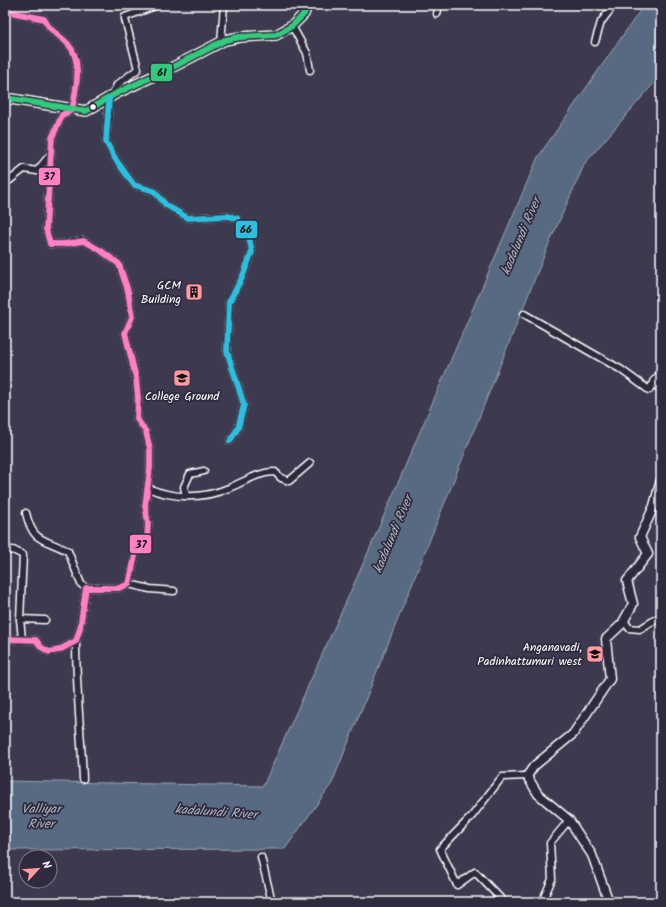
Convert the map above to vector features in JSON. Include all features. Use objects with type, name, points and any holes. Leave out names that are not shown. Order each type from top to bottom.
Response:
[{"type":"main road","points":[[5,98],[72,110],[86,111],[221,42],[240,37],[276,34],[292,26],[304,14],[307,5]]},
{"type":"main road","points":[[661,374],[654,382],[661,388]]},
{"type":"main road","points":[[609,902],[592,855],[569,820],[538,794],[527,776],[534,766],[573,734],[610,679],[606,640],[624,620],[633,604],[627,581],[648,554],[640,537],[654,506],[661,480]]},
{"type":"street","points":[[158,5],[126,17],[125,19],[138,69],[117,84],[110,98],[106,142],[116,160],[134,185],[154,191],[166,205],[188,218],[227,216],[237,218],[248,232],[252,252],[242,278],[229,302],[227,319],[227,351],[244,405],[238,428],[230,441]]},
{"type":"street","points":[[221,42],[224,5]]},
{"type":"street","points":[[437,14],[439,5]]},
{"type":"street","points":[[595,42],[601,22],[614,5]]},
{"type":"street","points":[[5,11],[44,19],[50,30],[67,43],[74,52],[77,71],[72,110],[62,115],[52,138],[46,229],[50,244],[64,244],[84,241],[100,250],[118,264],[128,291],[132,317],[125,333],[136,378],[138,398],[137,419],[146,432],[150,450],[148,488],[145,506],[148,523],[147,541],[141,544],[135,556],[128,584]]},
{"type":"street","points":[[292,26],[307,53],[310,70]]},
{"type":"street","points":[[5,184],[24,169],[37,171],[50,155]]},
{"type":"street","points":[[524,314],[620,369],[649,390],[654,382]]},
{"type":"street","points":[[148,488],[163,495],[201,497],[216,493],[266,472],[275,472],[281,478],[289,481],[310,463]]},
{"type":"street","points":[[186,496],[184,487],[190,474],[204,471]]},
{"type":"street","points":[[26,513],[30,528],[34,535],[68,551],[81,584],[86,588],[119,588],[128,584],[150,589],[174,590]]},
{"type":"street","points":[[5,551],[13,550],[23,555],[20,619],[22,639]]},
{"type":"street","points":[[83,779],[80,714],[76,695],[76,641],[80,628],[86,588]]},
{"type":"street","points":[[624,620],[629,628],[640,629],[661,616]]},
{"type":"street","points":[[20,619],[45,620]]},
{"type":"street","points":[[5,639],[36,640],[41,647],[48,652],[59,650],[76,641]]},
{"type":"street","points":[[504,902],[475,872],[457,885],[440,849],[472,816],[502,777],[527,776]]},
{"type":"street","points":[[542,902],[552,879],[550,843],[569,820]]},
{"type":"street","points":[[262,857],[272,902]]},
{"type":"water","name":"Valliyar River","points":[[644,5],[661,5],[661,75],[585,163],[548,246],[332,783],[285,849],[5,850],[5,781],[263,786],[367,555],[538,157]]},
{"type":"transit line","name":"61","points":[[5,98],[86,111],[117,93],[171,68],[225,40],[240,37],[276,35],[292,26],[304,14],[307,5]]},
{"type":"transit line","name":"37","points":[[5,11],[44,19],[52,31],[68,44],[76,58],[77,76],[72,110],[62,115],[52,138],[46,229],[50,244],[64,244],[84,241],[100,250],[119,264],[128,291],[132,317],[125,333],[136,378],[138,398],[137,419],[146,432],[150,449],[150,468],[145,506],[148,523],[147,541],[141,544],[135,556],[129,584],[119,588],[86,588],[80,628],[76,641],[59,650],[49,652],[41,647],[36,640],[5,639]]},
{"type":"transit line","name":"66","points":[[109,99],[106,142],[116,160],[134,185],[154,191],[166,205],[188,218],[227,216],[237,218],[248,232],[252,252],[242,278],[229,302],[227,351],[244,405],[238,428],[230,441]]},
{"type":"place","name":"GCM Building","points":[[194,292]]},
{"type":"place","name":"College Ground","points":[[182,378]]},
{"type":"place","name":"Anganavadi, Padinhattumuri west","points":[[595,654]]},
{"type":"water label","name":"kadalundi River","points":[[520,236]]},
{"type":"water label","name":"kadalundi River","points":[[392,534]]},
{"type":"water label","name":"kadalundi River","points":[[216,811]]}]
